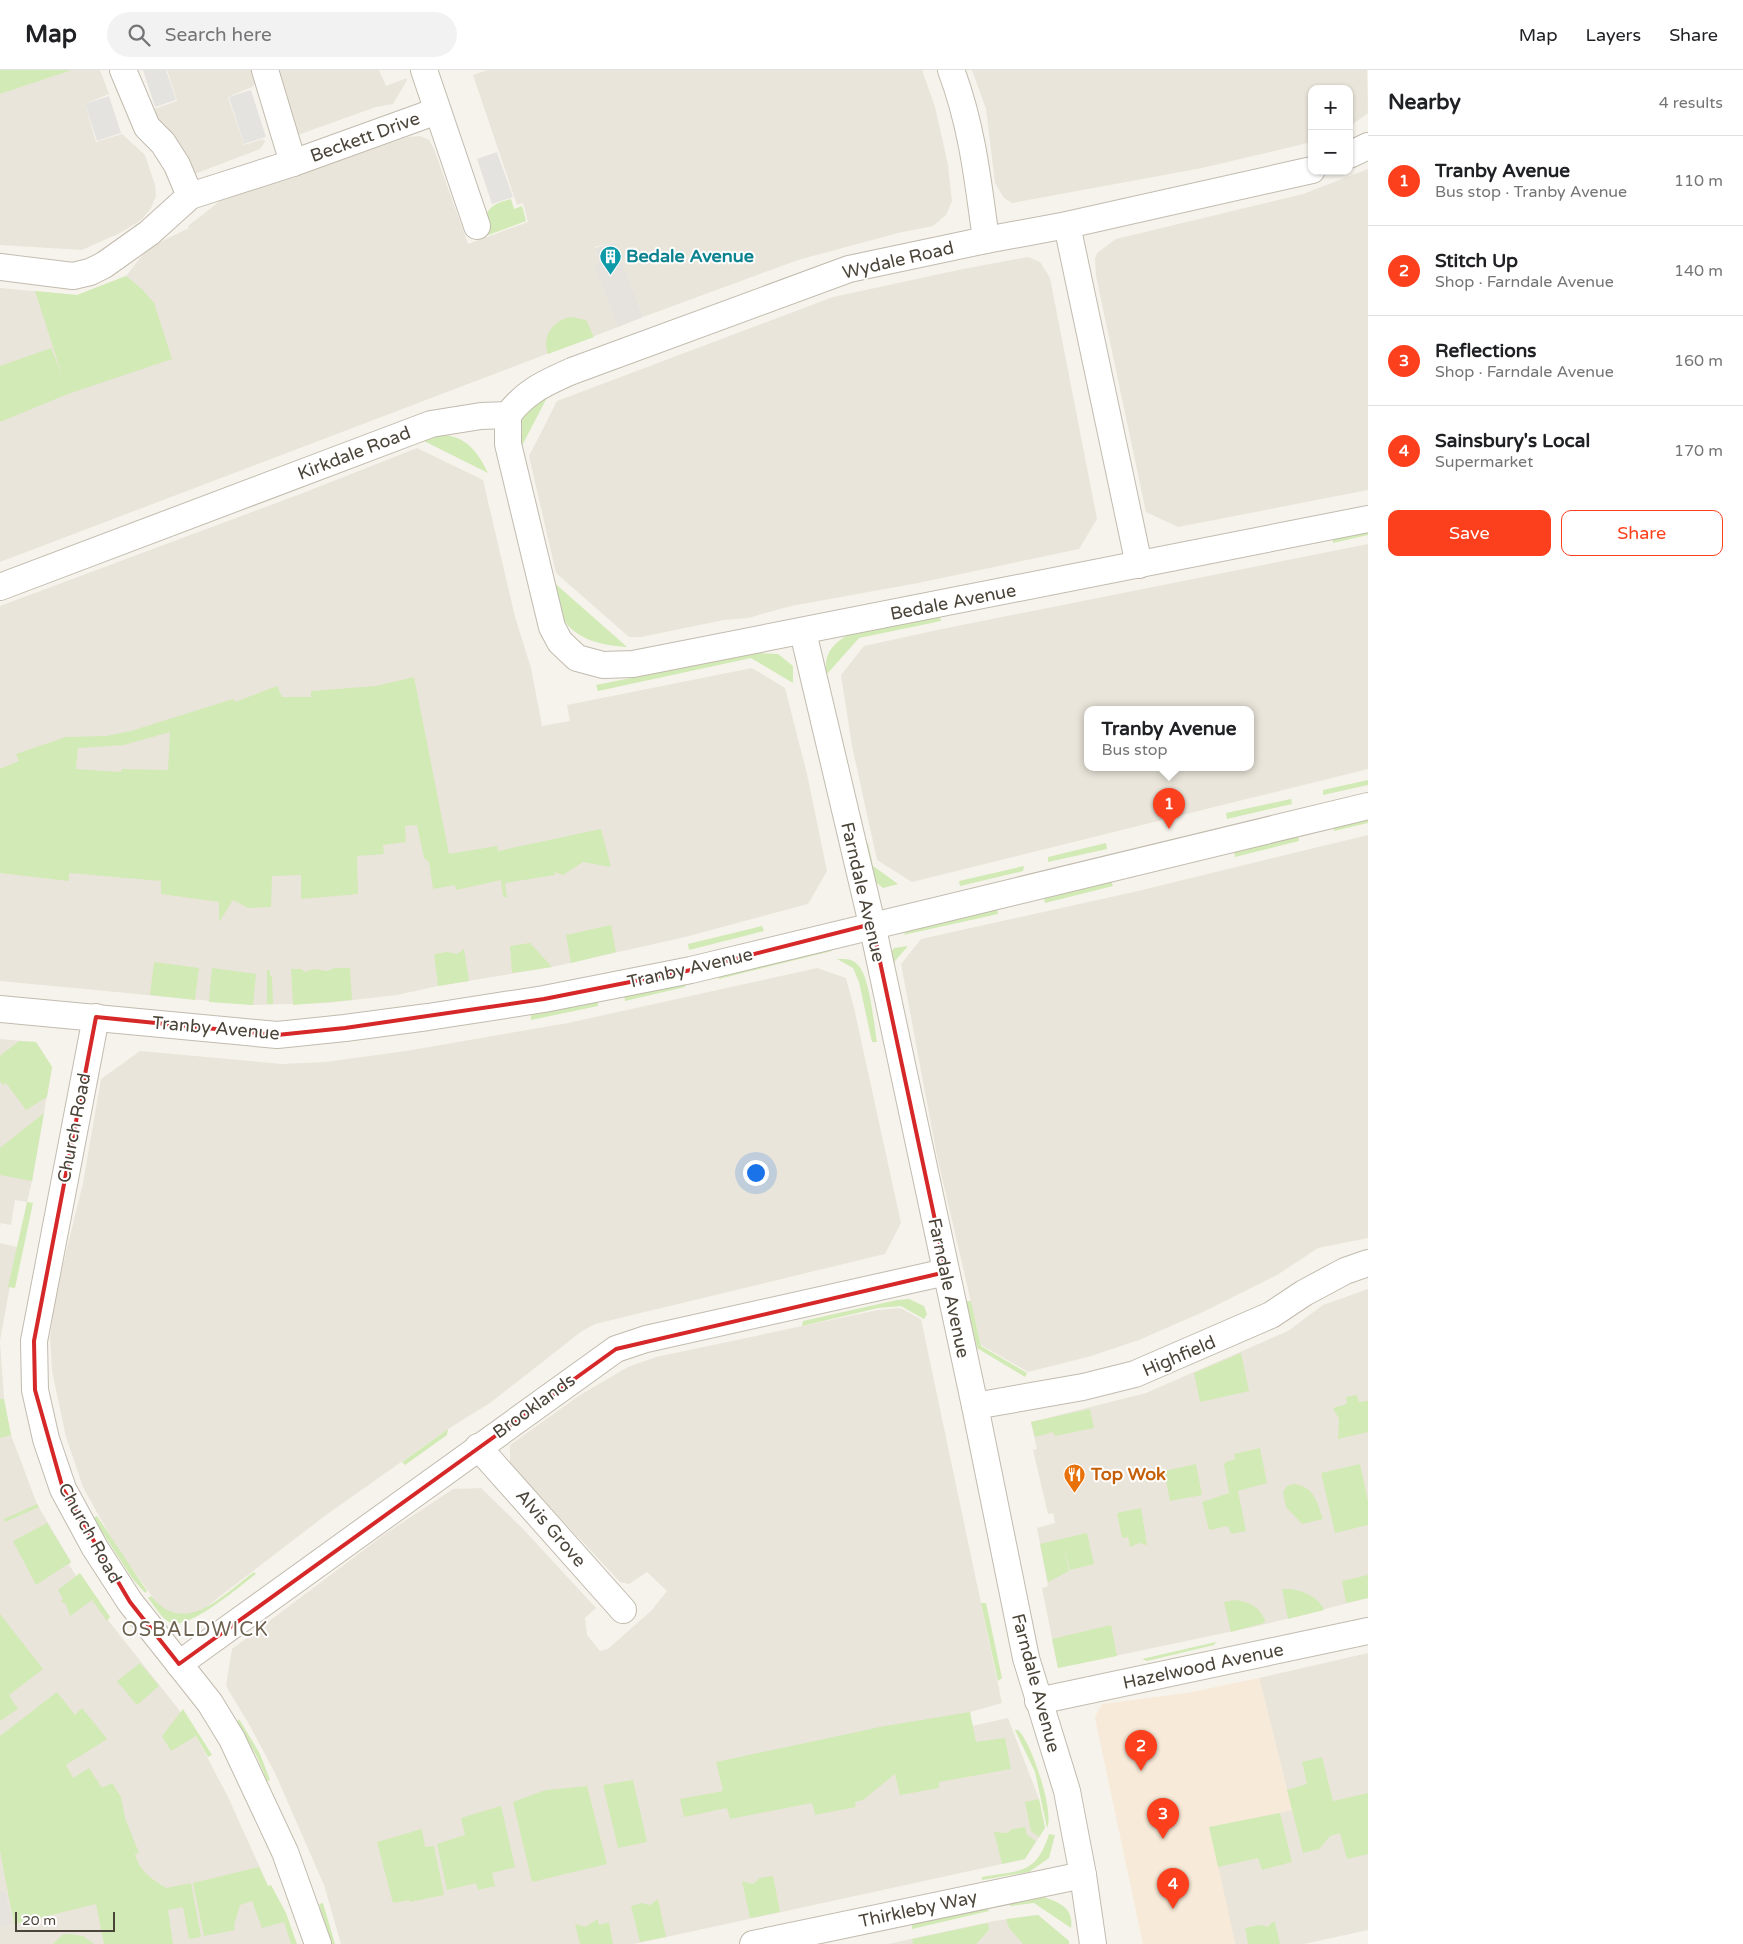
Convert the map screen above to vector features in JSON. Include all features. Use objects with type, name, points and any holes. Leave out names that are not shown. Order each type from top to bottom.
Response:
[{"type":"street","points":[[123,70],[147,127],[163,143],[177,165],[190,196]]},
{"type":"street","name":"Beckett Drive","points":[[265,70],[293,162]]},
{"type":"street","name":"Beckett Drive","points":[[424,70],[477,226]]},
{"type":"street","points":[[951,70],[964,104],[974,147],[986,240]]},
{"type":"street","name":"Beckett Drive","points":[[0,267],[73,276],[90,272],[104,265],[149,233],[190,196],[437,111]]},
{"type":"street","points":[[1353,153],[1368,146]]},
{"type":"street","name":"Wydale Road","points":[[508,415],[520,399],[541,385],[572,371],[849,269],[1067,225],[1308,171]]},
{"type":"street","points":[[1067,225],[1139,566]]},
{"type":"street","name":"Bedale Avenue","points":[[508,415],[508,444],[552,628],[560,642],[578,658],[603,665],[633,664],[803,632],[1368,519]]},
{"type":"street","name":"Kirkdale Road","points":[[0,587],[431,424],[481,416],[508,415]]},
{"type":"street","name":"Farndale Avenue","points":[[803,632],[872,924],[975,1406],[1026,1658],[1067,1791],[1083,1875],[1093,1944]]},
{"type":"street","name":"Tranby Avenue","points":[[0,1009],[96,1016],[213,1030],[277,1035],[345,1028],[544,1000],[691,970],[872,924],[1368,806]]},
{"type":"street","name":"Church Road","points":[[96,1016],[34,1342],[35,1390],[46,1439],[63,1488],[95,1548],[130,1602],[210,1703],[232,1738],[285,1852],[318,1944]]},
{"type":"street","name":"Highfield","points":[[975,1406],[1083,1387],[1135,1374],[1270,1316],[1304,1293],[1345,1271],[1368,1263]]},
{"type":"street","name":"Brooklands","points":[[179,1664],[616,1349],[646,1339],[946,1272]]},
{"type":"street","name":"Alvis Grove","points":[[478,1447],[623,1610]]},
{"type":"street","name":"Hazelwood Avenue","points":[[1038,1701],[1368,1631]]},
{"type":"street","name":"Thirkleby Way","points":[[753,1944],[1083,1875]]},
{"type":"highlighted area","points":[[872,924],[946,1272],[616,1349],[179,1664],[130,1602],[63,1489],[35,1390],[34,1341],[96,1017],[277,1035],[345,1028],[544,999],[691,970]]},
{"type":"shaded area","points":[[72,70],[100,70],[109,94],[85,104],[96,142],[122,134],[145,155],[155,185],[156,196],[151,208],[141,220],[120,233],[82,250],[0,245],[0,94]]},
{"type":"shaded area","points":[[143,70],[166,70],[176,100],[155,107]]},
{"type":"shaded area","points":[[167,70],[252,70],[255,84],[228,97],[244,145],[263,139],[265,141],[260,149],[192,175],[161,126],[154,109],[177,101]]},
{"type":"shaded area","points":[[273,70],[379,70],[386,86],[407,78],[407,80],[393,104],[376,107],[295,136]]},
{"type":"shaded area","points":[[488,70],[922,70],[935,107],[948,165],[952,201],[946,215],[933,226],[898,233],[798,260],[643,317],[615,242],[595,247],[600,263],[594,266],[618,327],[0,562],[0,288],[77,295],[126,276],[148,248],[189,228],[188,226],[220,201],[408,137],[420,136],[429,140],[434,149],[468,244],[528,222],[523,203],[517,205],[473,75]]},
{"type":"shaded area","points":[[972,70],[1367,70],[1368,113],[1353,124],[1353,85],[1308,85],[1308,143],[1202,168],[1012,203],[1004,198],[995,183],[986,109]]},
{"type":"shaded area","points":[[251,90],[266,137],[244,144],[229,97]]},
{"type":"shaded area","points":[[109,96],[121,133],[97,141],[85,104]]},
{"type":"shaded area","points":[[497,152],[513,197],[492,204],[477,159]]},
{"type":"shaded area","points":[[1368,169],[1368,490],[1178,527],[1146,512],[1096,276],[1095,259],[1097,253],[1116,239],[1303,194]]},
{"type":"shaded area","points":[[615,242],[643,317],[618,327],[594,266],[600,262],[595,248]]},
{"type":"shaded area","points":[[1028,257],[1040,262],[1050,278],[1097,519],[1079,549],[918,583],[791,606],[748,618],[724,620],[641,637],[629,637],[556,573],[529,456],[557,401],[833,297]]},
{"type":"shaded area","points":[[417,448],[483,480],[515,617],[531,668],[542,726],[570,721],[567,705],[752,668],[785,688],[807,774],[827,871],[808,904],[685,937],[552,967],[438,986],[397,995],[327,1003],[253,1005],[0,981],[0,606],[303,493]]},
{"type":"shaded area","points":[[1368,544],[1368,769],[912,882],[877,860],[852,746],[841,675],[864,646]]},
{"type":"shaded area","points":[[1368,835],[1368,1238],[1318,1248],[1277,1275],[1203,1312],[1139,1340],[1091,1356],[1028,1372],[981,1345],[937,1156],[901,964],[921,939],[1138,891]]},
{"type":"shaded area","points":[[817,968],[846,978],[854,1008],[901,1223],[885,1254],[595,1324],[582,1331],[490,1403],[448,1429],[326,1515],[201,1611],[185,1615],[171,1612],[158,1605],[114,1543],[83,1487],[66,1437],[52,1371],[50,1337],[56,1293],[83,1183],[101,1079],[140,1051],[282,1064],[325,1062],[406,1051],[568,1023]]},
{"type":"shaded area","points":[[0,1039],[36,1042],[52,1067],[27,1202],[15,1200],[11,1225],[1,1223],[0,1226]]},
{"type":"shaded area","points":[[0,1243],[17,1247],[0,1341]]},
{"type":"shaded area","points":[[1368,1289],[1368,1598],[1262,1625],[1058,1668],[1042,1588],[1048,1586],[1037,1528],[1055,1523],[1053,1513],[1048,1514],[1033,1450],[1037,1449],[1031,1422],[1146,1393],[1288,1331],[1323,1305]]},
{"type":"shaded area","points":[[900,1308],[921,1319],[1002,1703],[970,1712],[972,1726],[1008,1718],[1039,1799],[1045,1828],[1025,1859],[634,1944],[341,1944],[324,1885],[275,1773],[226,1686],[232,1649],[385,1534],[453,1489],[481,1488],[524,1530],[596,1608],[585,1618],[587,1635],[600,1651],[608,1649],[652,1610],[667,1591],[647,1572],[629,1584],[620,1582],[510,1464],[510,1445],[580,1395],[628,1367],[656,1357],[878,1310]]},
{"type":"shaded area","points":[[0,1341],[4,1399],[11,1435],[37,1504],[71,1562],[69,1565],[92,1600],[180,1711],[196,1736],[228,1797],[289,1932],[291,1944],[0,1944],[0,1927],[13,1923],[6,1891],[0,1891]]},
{"type":"shaded area","points":[[1368,1653],[1368,1930],[1304,1944],[1235,1944],[1209,1827],[1292,1810],[1259,1678]]},
{"type":"shaded area","points":[[1259,1678],[1292,1810],[1210,1827],[1235,1944],[1143,1944],[1095,1718],[1098,1711],[1102,1704],[1187,1693]]},
{"type":"shaded area","points":[[0,1891],[6,1891],[13,1923],[0,1927]]},
{"type":"shaded area","points":[[1038,1915],[1069,1941],[1069,1944],[888,1944],[994,1921]]},
{"type":"green space","points":[[0,70],[72,70],[0,94]]},
{"type":"green space","points":[[511,199],[514,209],[522,206],[526,221],[483,237],[484,222],[488,211],[496,204]]},
{"type":"green space","points":[[126,276],[142,289],[154,303],[172,359],[68,394],[0,422],[0,366],[51,348],[62,375],[35,291],[77,295]]},
{"type":"green space","points":[[571,317],[586,320],[594,337],[548,354],[546,341],[550,330],[559,322]]},
{"type":"green space","points":[[550,392],[516,457],[517,432],[521,418]]},
{"type":"green space","points":[[438,435],[456,437],[469,445],[488,473],[420,439]]},
{"type":"green space","points":[[1368,529],[1368,535],[1333,543],[1333,537]]},
{"type":"green space","points":[[550,579],[627,647],[590,640],[574,631],[562,616]]},
{"type":"green space","points":[[940,616],[941,621],[859,638],[827,674],[826,660],[831,649],[840,640],[852,633]]},
{"type":"green space","points":[[756,653],[778,654],[793,666],[793,683],[751,658],[598,691],[596,685]]},
{"type":"green space","points":[[414,677],[449,854],[497,846],[498,851],[601,829],[611,867],[583,862],[563,875],[554,872],[555,875],[505,883],[507,897],[503,897],[501,880],[456,890],[455,885],[433,889],[429,862],[424,858],[417,825],[405,826],[406,842],[383,845],[384,854],[357,856],[358,894],[301,899],[301,875],[272,876],[271,907],[248,908],[233,900],[219,922],[219,902],[161,894],[161,881],[69,873],[69,881],[0,873],[0,769],[19,761],[16,754],[66,737],[106,736],[131,731],[233,699],[235,702],[277,686],[282,697],[311,697],[311,691],[376,686]],"holes":[[[170,732],[168,770],[122,769],[121,772],[76,769],[78,748],[124,745]]]},
{"type":"green space","points":[[1368,780],[1368,785],[1323,795],[1323,790]]},
{"type":"green space","points":[[1291,799],[1292,804],[1227,819],[1226,813]]},
{"type":"green space","points":[[1368,817],[1368,823],[1334,831],[1333,825]]},
{"type":"green space","points":[[1298,834],[1299,841],[1235,857],[1234,851]]},
{"type":"green space","points":[[862,843],[868,843],[873,866],[898,884],[883,888],[874,881]]},
{"type":"green space","points":[[1106,843],[1107,849],[1048,862],[1048,857]]},
{"type":"green space","points":[[1024,866],[1023,871],[960,886],[959,881]]},
{"type":"green space","points":[[1111,881],[1113,886],[1045,903],[1044,898]]},
{"type":"green space","points":[[997,908],[998,914],[903,935],[908,930]]},
{"type":"green space","points":[[611,925],[616,952],[571,963],[566,935]]},
{"type":"green space","points":[[762,926],[764,931],[689,950],[688,944]]},
{"type":"green space","points":[[530,943],[552,967],[512,973],[510,946]]},
{"type":"green space","points":[[908,946],[895,961],[894,968],[890,954],[894,948]]},
{"type":"green space","points":[[826,948],[832,951],[719,979],[719,974]]},
{"type":"green space","points":[[464,949],[469,981],[438,986],[434,954],[447,952],[457,954]]},
{"type":"green space","points":[[837,959],[853,961],[862,971],[866,980],[873,1013],[877,1042],[872,1042],[859,982],[853,968]]},
{"type":"green space","points":[[154,962],[199,968],[195,1000],[150,995]]},
{"type":"green space","points":[[212,968],[256,974],[253,1005],[209,1002]]},
{"type":"green space","points":[[335,968],[350,968],[352,1000],[293,1005],[291,969],[301,969],[305,972],[314,969],[327,971]]},
{"type":"green space","points":[[267,970],[270,970],[270,976],[272,976],[273,1004],[267,1004]]},
{"type":"green space","points":[[685,981],[685,987],[625,1001],[624,995]]},
{"type":"green space","points":[[598,1002],[598,1006],[531,1020],[531,1015]]},
{"type":"green space","points":[[19,1041],[36,1042],[52,1067],[47,1097],[26,1110],[6,1083],[3,1085],[0,1081],[0,1056]]},
{"type":"green space","points":[[44,1113],[32,1181],[0,1175],[0,1148]]},
{"type":"green space","points":[[27,1202],[33,1203],[15,1288],[8,1287]]},
{"type":"green space","points":[[909,1299],[924,1306],[927,1314],[924,1319],[901,1306],[878,1308],[802,1326],[803,1321]]},
{"type":"green space","points":[[966,1301],[971,1301],[981,1346],[1027,1373],[1025,1377],[977,1348]]},
{"type":"green space","points":[[1241,1353],[1249,1391],[1200,1402],[1194,1373]]},
{"type":"green space","points":[[1357,1395],[1359,1402],[1368,1401],[1368,1432],[1338,1439],[1339,1419],[1333,1408],[1347,1404],[1346,1397]]},
{"type":"green space","points":[[0,1399],[4,1399],[11,1435],[0,1438]]},
{"type":"green space","points":[[1090,1409],[1094,1428],[1055,1436],[1053,1432],[1035,1437],[1031,1422]]},
{"type":"green space","points":[[448,1429],[447,1435],[405,1465],[402,1462]]},
{"type":"green space","points":[[1260,1448],[1267,1483],[1238,1491],[1246,1531],[1231,1534],[1228,1526],[1209,1530],[1202,1502],[1229,1493],[1224,1465],[1226,1462],[1235,1459],[1234,1454]]},
{"type":"green space","points":[[1196,1464],[1202,1495],[1170,1501],[1164,1471]]},
{"type":"green space","points":[[1360,1464],[1368,1501],[1368,1525],[1335,1533],[1321,1473]]},
{"type":"green space","points":[[1293,1484],[1300,1485],[1310,1491],[1314,1496],[1323,1519],[1302,1524],[1286,1507],[1283,1492],[1287,1486]]},
{"type":"green space","points":[[37,1504],[39,1507],[5,1522],[4,1519]]},
{"type":"green space","points":[[1141,1508],[1147,1545],[1139,1543],[1130,1547],[1128,1537],[1122,1538],[1117,1513]]},
{"type":"green space","points":[[97,1516],[147,1591],[145,1593],[132,1578],[93,1518]]},
{"type":"green space","points":[[47,1523],[71,1562],[36,1585],[13,1541]]},
{"type":"green space","points":[[1087,1533],[1094,1564],[1070,1570],[1063,1544],[1069,1571],[1048,1582],[1040,1544]]},
{"type":"green space","points":[[254,1572],[256,1574],[213,1606],[188,1620],[177,1623],[166,1620],[148,1598],[151,1596],[164,1608],[177,1613],[191,1613],[217,1601]]},
{"type":"green space","points":[[80,1573],[110,1617],[107,1621],[92,1600],[70,1616],[66,1604],[61,1602],[63,1599],[58,1590]]},
{"type":"green space","points":[[1368,1575],[1368,1598],[1346,1603],[1342,1581]]},
{"type":"green space","points":[[1282,1589],[1301,1591],[1312,1596],[1324,1610],[1288,1619]]},
{"type":"green space","points":[[1235,1600],[1245,1602],[1256,1608],[1265,1620],[1264,1623],[1231,1632],[1224,1602]]},
{"type":"green space","points":[[981,1603],[986,1603],[1002,1678],[998,1681]]},
{"type":"green space","points":[[0,1614],[43,1669],[9,1695],[18,1709],[0,1721]]},
{"type":"green space","points":[[1111,1625],[1117,1656],[1058,1668],[1052,1639]]},
{"type":"green space","points":[[1216,1642],[1214,1645],[1147,1661],[1142,1659]]},
{"type":"green space","points":[[140,1663],[159,1686],[137,1705],[117,1681]]},
{"type":"green space","points":[[57,1692],[75,1715],[82,1708],[107,1739],[66,1765],[73,1778],[89,1768],[102,1788],[112,1783],[121,1797],[125,1818],[139,1853],[135,1854],[143,1870],[166,1888],[191,1883],[201,1937],[189,1939],[183,1907],[168,1910],[173,1944],[104,1944],[96,1904],[14,1924],[0,1851],[0,1736]]},
{"type":"green space","points":[[183,1709],[212,1755],[208,1757],[196,1736],[171,1751],[162,1736]]},
{"type":"green space","points":[[970,1712],[976,1742],[1005,1738],[1011,1769],[939,1782],[939,1788],[900,1795],[895,1774],[863,1800],[855,1802],[856,1807],[815,1815],[812,1803],[730,1819],[727,1808],[684,1817],[680,1799],[723,1791],[716,1762],[885,1726]]},
{"type":"green space","points":[[239,1719],[260,1754],[270,1780],[267,1781],[257,1757],[237,1722]]},
{"type":"green space","points":[[1015,1730],[1018,1730],[1023,1737],[1035,1762],[1048,1808],[1049,1820],[1047,1828],[1035,1772]]},
{"type":"green space","points":[[1322,1757],[1333,1801],[1368,1793],[1368,1854],[1347,1859],[1340,1833],[1330,1836],[1319,1849],[1303,1853],[1287,1790],[1307,1784],[1302,1762]]},
{"type":"green space","points":[[633,1780],[647,1842],[618,1848],[603,1785]]},
{"type":"green space","points":[[587,1786],[607,1864],[532,1882],[513,1802],[546,1790]]},
{"type":"green space","points":[[1039,1799],[1045,1828],[1039,1837],[1031,1831],[1025,1802]]},
{"type":"green space","points":[[501,1806],[515,1867],[492,1873],[495,1886],[478,1890],[476,1883],[447,1890],[437,1844],[465,1835],[461,1818]]},
{"type":"green space","points":[[1280,1813],[1292,1862],[1262,1870],[1258,1858],[1218,1867],[1209,1827]]},
{"type":"green space","points":[[1025,1827],[1027,1835],[1036,1841],[1025,1859],[1002,1864],[994,1832],[1007,1833],[1012,1829]]},
{"type":"green space","points":[[422,1829],[425,1847],[434,1846],[444,1895],[410,1902],[410,1900],[393,1903],[377,1842]]},
{"type":"green space","points":[[1049,1834],[1055,1835],[1049,1858],[1029,1872],[982,1880],[982,1877],[1016,1871],[1032,1864],[1044,1847]]},
{"type":"green space","points":[[259,1867],[268,1886],[271,1885],[286,1913],[297,1944],[291,1944],[284,1922],[262,1928],[252,1901],[240,1905],[234,1925],[235,1930],[204,1936],[193,1883]]},
{"type":"green space","points":[[773,1876],[780,1912],[750,1918],[742,1881],[753,1884],[760,1878]]},
{"type":"green space","points":[[1044,1897],[1065,1907],[1070,1916],[1071,1928],[1034,1903],[1010,1906],[1009,1902]]},
{"type":"green space","points":[[658,1899],[666,1937],[640,1942],[631,1906],[642,1903],[650,1905]]},
{"type":"green space","points":[[323,1903],[335,1944],[330,1944],[319,1904]]},
{"type":"green space","points":[[988,1908],[989,1911],[912,1929],[912,1923]]},
{"type":"green space","points":[[1038,1915],[1069,1941],[1069,1944],[1023,1944],[1009,1928],[1006,1919]]},
{"type":"green space","points":[[598,1919],[599,1925],[609,1922],[613,1944],[580,1944],[575,1924],[585,1927]]},
{"type":"green space","points":[[1272,1922],[1275,1922],[1280,1944],[1248,1944],[1245,1928],[1259,1925],[1268,1927]]},
{"type":"green space","points":[[988,1923],[989,1930],[976,1944],[913,1944],[912,1939]]},
{"type":"green space","points":[[62,1935],[83,1936],[94,1944],[53,1944]]},
{"type":"place","name":"Bedale Avenue","points":[[610,275]]},
{"type":"place","name":"Tranby Avenue","points":[[1169,829]]},
{"type":"place","name":"Top Wok","points":[[1075,1493]]},
{"type":"place","name":"Stitch Up","points":[[1141,1771]]},
{"type":"place","name":"Reflections","points":[[1163,1839]]},
{"type":"place","name":"Sainsbury's Local","points":[[1173,1909]]},
{"type":"district","name":"OSBALDWICK","points":[[195,1630]]}]
